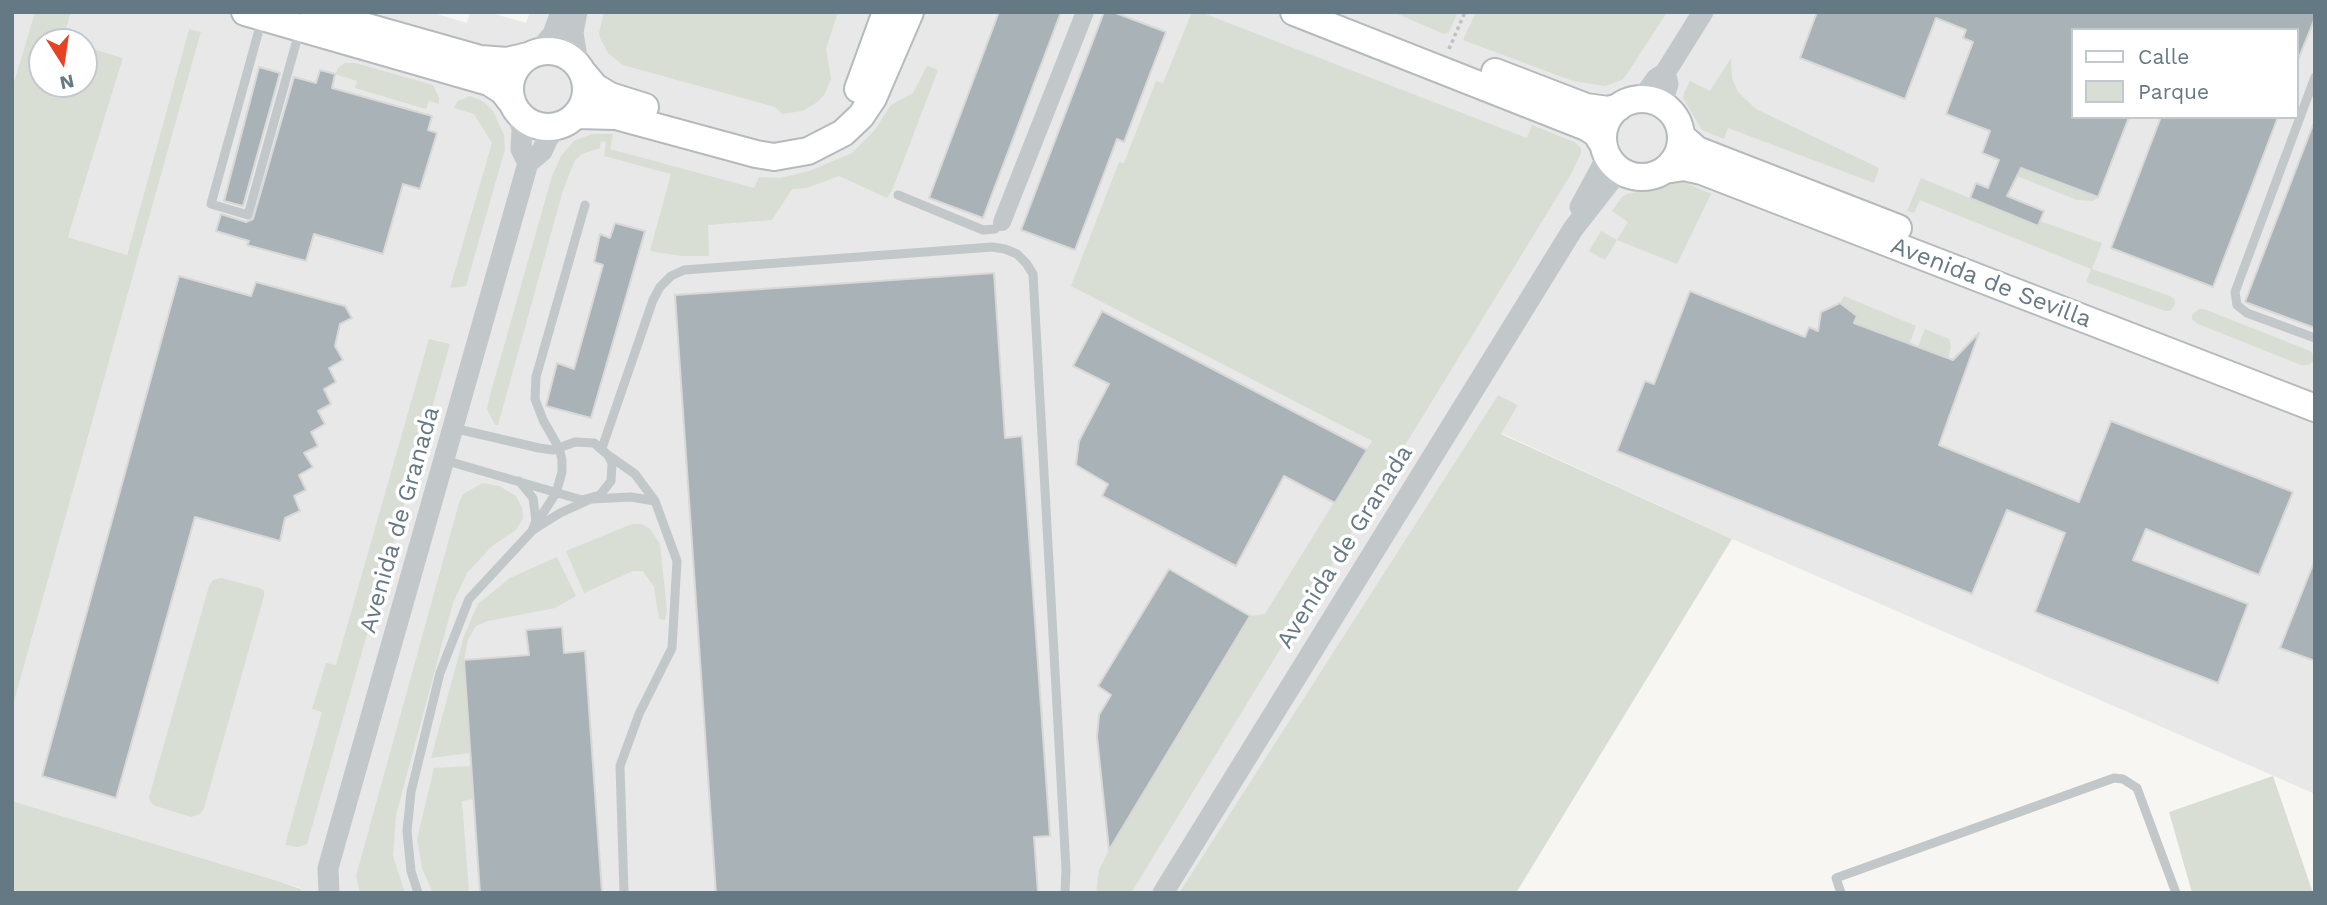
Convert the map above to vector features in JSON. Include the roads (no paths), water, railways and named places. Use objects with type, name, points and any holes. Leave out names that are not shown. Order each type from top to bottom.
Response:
[{"type":"main road","points":[[254,15],[307,20],[480,59],[507,61],[533,54],[560,52],[581,69],[595,88],[621,100],[756,140],[771,141],[795,138],[825,126],[844,111],[861,84],[886,12]]},
{"type":"main road","points":[[307,20],[489,82],[503,92],[515,109],[536,126],[616,116],[756,155],[774,157],[808,151],[843,133],[861,116],[873,98],[910,12]]},
{"type":"main road","points":[[1294,12],[1586,127],[1596,133],[1610,158],[1633,176],[1644,177],[1665,170],[1677,155],[1681,136],[1675,118],[1640,104],[1608,110],[1586,107],[1341,12]]},
{"type":"main road","points":[[515,109],[510,94],[513,72],[533,54]]},
{"type":"main road","points":[[567,121],[586,96],[581,69]]},
{"type":"main road","points":[[1610,158],[1605,125],[1640,104]]},
{"type":"main road","name":"Avenida de Sevilla","points":[[1681,136],[1697,150],[2315,389]]},
{"type":"main road","name":"Avenida de Sevilla","points":[[1665,170],[1684,167],[1702,171],[2315,408]]},
{"type":"street","points":[[533,54],[553,34],[561,12]]},
{"type":"street","points":[[577,12],[573,32],[581,69]]},
{"type":"street","points":[[1002,222],[1085,12]]},
{"type":"street","points":[[1640,104],[1668,84],[1665,73],[1703,12]]},
{"type":"street","name":"Avenida de Granada","points":[[515,109],[522,129],[521,149],[528,163]]},
{"type":"street","name":"Avenida de Granada","points":[[329,893],[328,868],[528,163],[542,151],[548,138],[567,121]]},
{"type":"street","name":"Avenida de Granada","points":[[1163,893],[1573,229],[1581,201],[1610,158]]},
{"type":"lane","points":[[254,15],[211,204],[248,215],[307,20]]},
{"type":"lane","points":[[2315,77],[2235,292],[2237,305],[2247,313],[2315,338]]},
{"type":"lane","points":[[898,195],[983,230],[995,229],[1002,222]]},
{"type":"lane","points":[[418,893],[411,871],[407,831],[411,792],[440,673],[469,599],[532,531],[556,493],[562,472],[559,448],[535,399],[536,377],[585,205]]},
{"type":"lane","points":[[532,531],[607,489],[611,481],[612,463],[605,451],[653,300],[660,287],[671,276],[684,270],[992,247],[1017,254],[1033,274],[1066,869],[1065,893]]},
{"type":"lane","points":[[453,428],[538,448],[559,448],[584,442],[605,451],[635,474],[655,501],[677,561],[675,620],[672,648],[639,714],[620,766],[624,893]]},
{"type":"lane","points":[[444,460],[582,500],[631,498],[655,501]]},
{"type":"lane","points":[[519,481],[533,498],[536,521],[532,531]]},
{"type":"lane","points":[[1841,893],[1836,878],[2114,778],[2131,782],[2137,788],[2176,893]]}]
